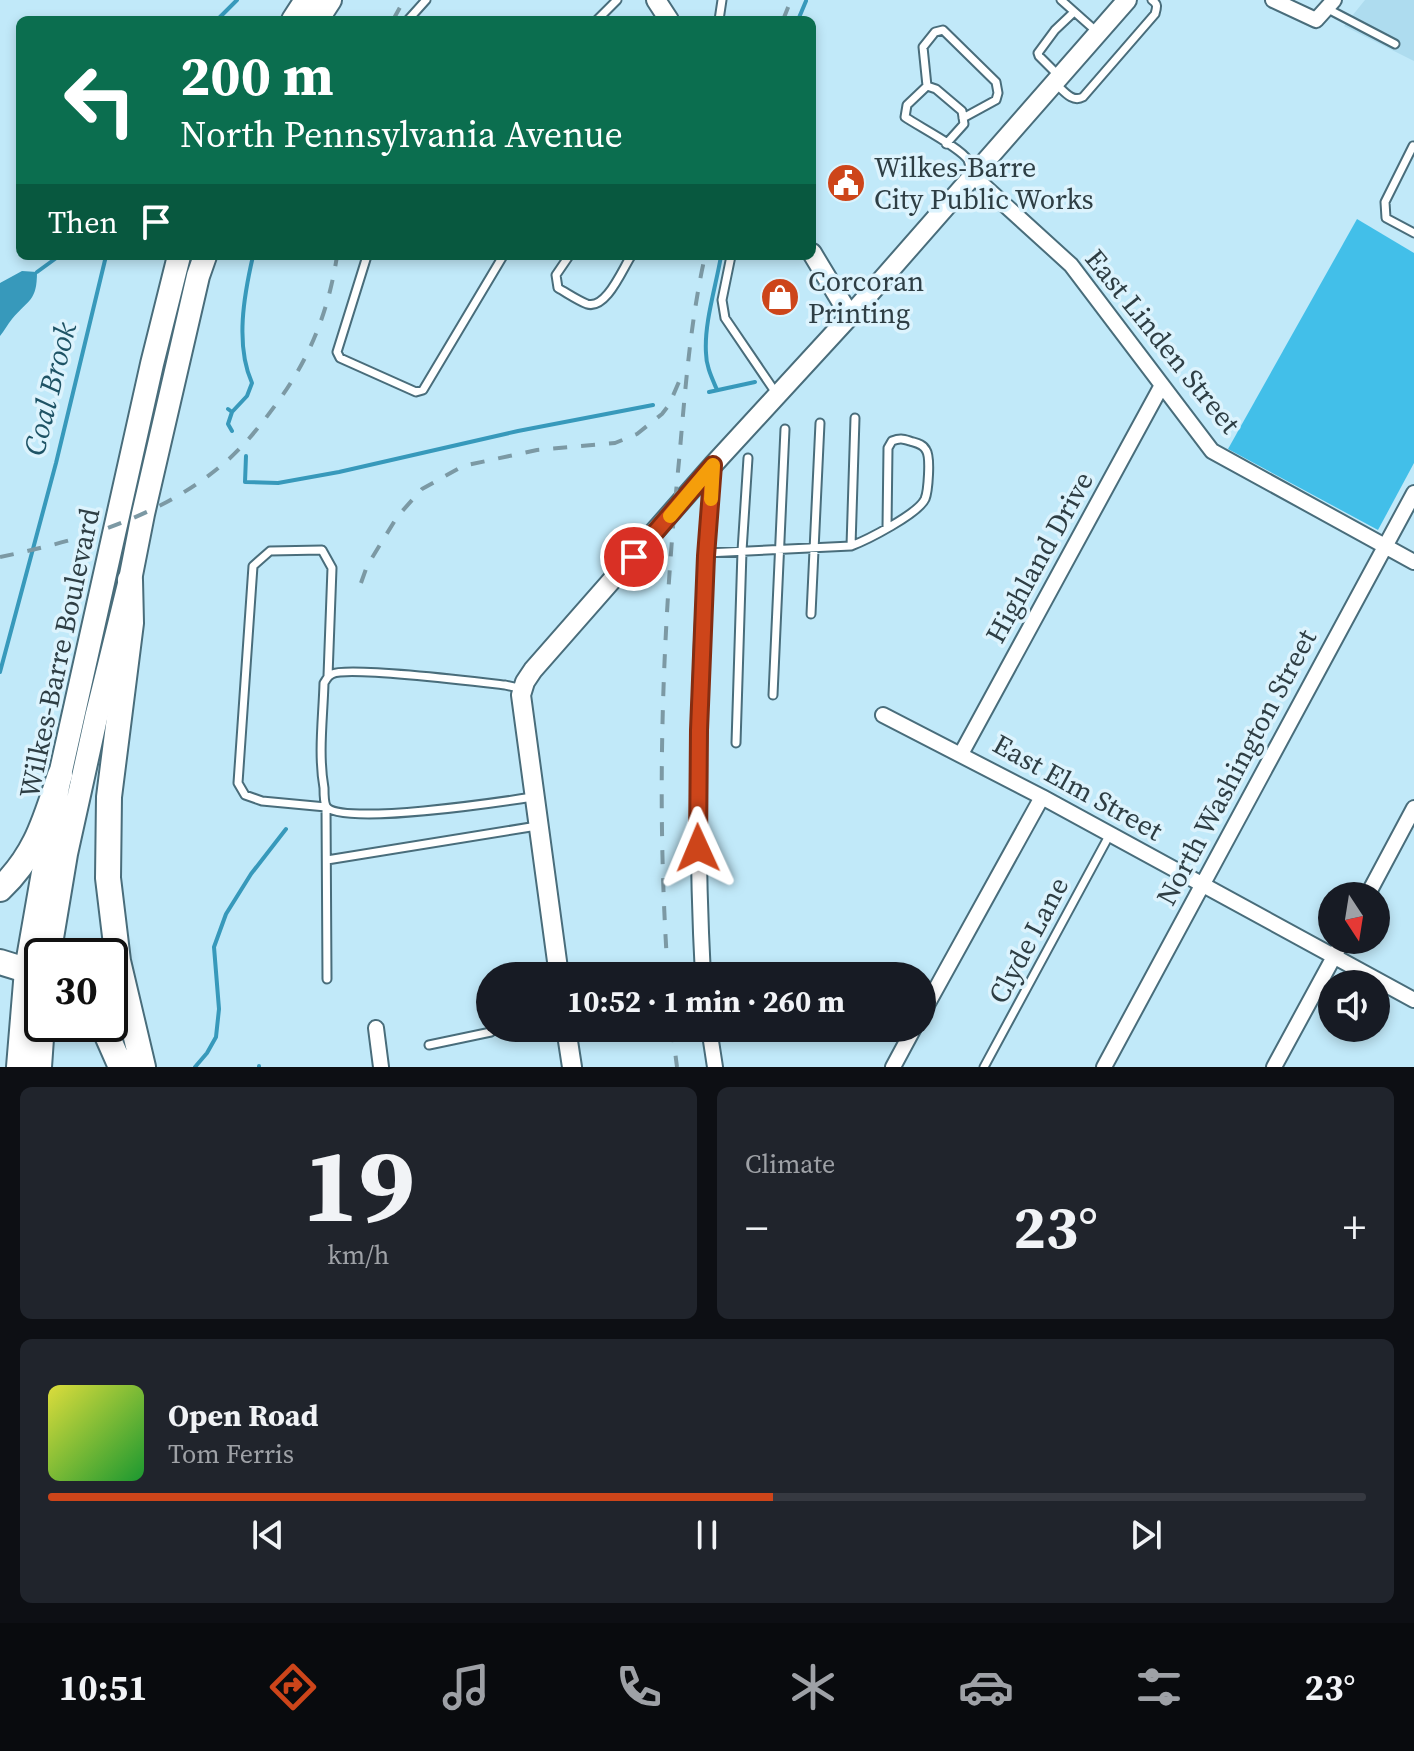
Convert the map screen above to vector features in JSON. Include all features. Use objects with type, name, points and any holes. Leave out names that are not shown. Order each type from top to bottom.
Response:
[{"type":"highway","points":[[130,580],[131,623],[109,797],[108,864],[118,961],[143,1067]]},
{"type":"highway","points":[[0,889],[33,848],[60,775]]},
{"type":"highway","points":[[0,962],[24,970]]},
{"type":"highway","points":[[110,1042],[121,1067]]},
{"type":"main road","name":"Wilkes-Barre Boulevard","points":[[39,938],[60,775],[178,260]]},
{"type":"main road","name":"Wilkes-Barre Boulevard","points":[[52,938],[66,854],[96,718],[204,260]]},
{"type":"main road","name":"Wilkes-Barre Boulevard","points":[[18,1067],[24,1032]]},
{"type":"main road","points":[[40,1067],[42,1042]]},
{"type":"street","points":[[557,962],[521,695],[533,670],[1127,0]]},
{"type":"street","points":[[1273,0],[1316,20],[1330,4]]},
{"type":"street","name":"East Linden Street","points":[[972,175],[1071,265],[1212,451],[1414,562]]},
{"type":"street","points":[[816,260],[850,316]]},
{"type":"street","name":"Highland Drive","points":[[961,754],[1162,385]]},
{"type":"street","points":[[702,962],[697,821],[706,553],[713,465]]},
{"type":"street","name":"North Washington Street","points":[[1104,1067],[1414,493]]},
{"type":"street","name":"East Elm Street","points":[[883,715],[1042,797],[1414,1000]]},
{"type":"street","points":[[936,989],[1042,797]]},
{"type":"street","points":[[1374,882],[1414,808]]},
{"type":"street","points":[[1274,1067],[1334,956]]},
{"type":"street","points":[[376,1028],[381,1067]]},
{"type":"street","points":[[568,1042],[572,1067]]},
{"type":"street","points":[[711,1042],[715,1067]]},
{"type":"street","points":[[893,1067],[906,1042]]},
{"type":"lane","points":[[412,16],[426,0]]},
{"type":"lane","points":[[601,16],[617,0]]},
{"type":"lane","points":[[1061,0],[1098,33]]},
{"type":"lane","points":[[1074,12],[1055,30],[1038,53],[1073,99],[1078,99],[1155,14],[1157,7],[1152,0]]},
{"type":"lane","points":[[1330,4],[1395,44]]},
{"type":"lane","points":[[927,86],[923,47],[935,32],[943,30],[996,82],[996,100],[963,118]]},
{"type":"lane","points":[[927,86],[907,105],[905,117],[967,159],[972,175]]},
{"type":"lane","points":[[927,86],[936,89],[962,111],[964,124],[946,144]]},
{"type":"lane","points":[[1413,146],[1385,202],[1386,218],[1414,233]]},
{"type":"lane","points":[[366,260],[337,352],[340,358],[416,392],[423,390],[501,260]]},
{"type":"lane","points":[[566,260],[556,275],[558,288],[589,305],[600,303],[629,260]]},
{"type":"lane","points":[[730,260],[722,300],[725,318],[777,396]]},
{"type":"lane","points":[[851,546],[855,418]]},
{"type":"lane","points":[[811,614],[820,423]]},
{"type":"lane","points":[[773,695],[785,429]]},
{"type":"lane","points":[[706,553],[851,546],[872,538],[887,528],[920,505],[926,498],[929,457],[920,443],[900,438],[892,441],[888,448],[887,528]]},
{"type":"lane","points":[[736,743],[748,458]]},
{"type":"lane","points":[[328,676],[332,568],[322,550],[270,551],[253,566],[238,783],[245,795],[262,801],[326,807],[331,812],[344,814],[417,812],[535,796]]},
{"type":"lane","points":[[327,979],[326,807],[320,768],[324,683],[328,676],[334,672],[363,672],[523,689]]},
{"type":"lane","points":[[327,860],[539,826]]},
{"type":"lane","name":"Clyde Lane","points":[[984,1067],[1110,834]]},
{"type":"lane","points":[[429,1045],[476,1035]]},
{"type":"shaded area","points":[[1365,0],[1414,0],[1414,61],[1344,26]]},
{"type":"shaded area","points":[[1357,219],[1414,253],[1414,463],[1378,530],[1228,449]]},
{"type":"shaded area","points":[[22,271],[37,272],[35,289],[31,299],[0,336],[0,283]]},
{"type":"waterway","name":"Coal Brook","points":[[221,16],[237,0]]},
{"type":"waterway","points":[[800,16],[806,1]]},
{"type":"waterway","points":[[37,272],[54,260]]},
{"type":"waterway","name":"Coal Brook","points":[[0,672],[56,463],[105,260]]},
{"type":"waterway","points":[[232,412],[247,396],[252,383],[242,336],[244,303],[252,260]]},
{"type":"waterway","points":[[717,390],[707,363],[706,341],[720,260]]},
{"type":"waterway","points":[[709,392],[755,382]]},
{"type":"waterway","points":[[246,456],[245,482],[278,483],[653,405]]},
{"type":"waterway","points":[[228,409],[232,412],[228,424],[232,431]]},
{"type":"waterway","points":[[195,1067],[216,1037],[219,1009],[214,947],[226,914],[251,874],[286,829]]},
{"type":"railway","points":[[395,16],[404,0]]},
{"type":"railway","points":[[785,16],[791,0]]},
{"type":"railway","points":[[0,557],[88,535],[145,513],[198,483],[222,465],[268,415],[302,363],[324,312],[336,260]]},
{"type":"railway","points":[[667,962],[662,847],[665,654],[686,383],[704,260]]},
{"type":"railway","points":[[361,583],[367,566],[397,517],[422,489],[463,466],[537,450],[615,443],[637,434],[669,405],[681,377]]},
{"type":"railway","points":[[674,1042],[677,1067]]},
{"type":"slow traffic","points":[[670,516],[713,465],[711,499]]},
{"type":"place","name":"Wilkes-Barre City Public Works","points":[[846,183]]},
{"type":"place","name":"Corcoran Printing","points":[[780,297]]},
{"type":"route","points":[[634,557],[713,465],[699,730],[698,848]]}]
